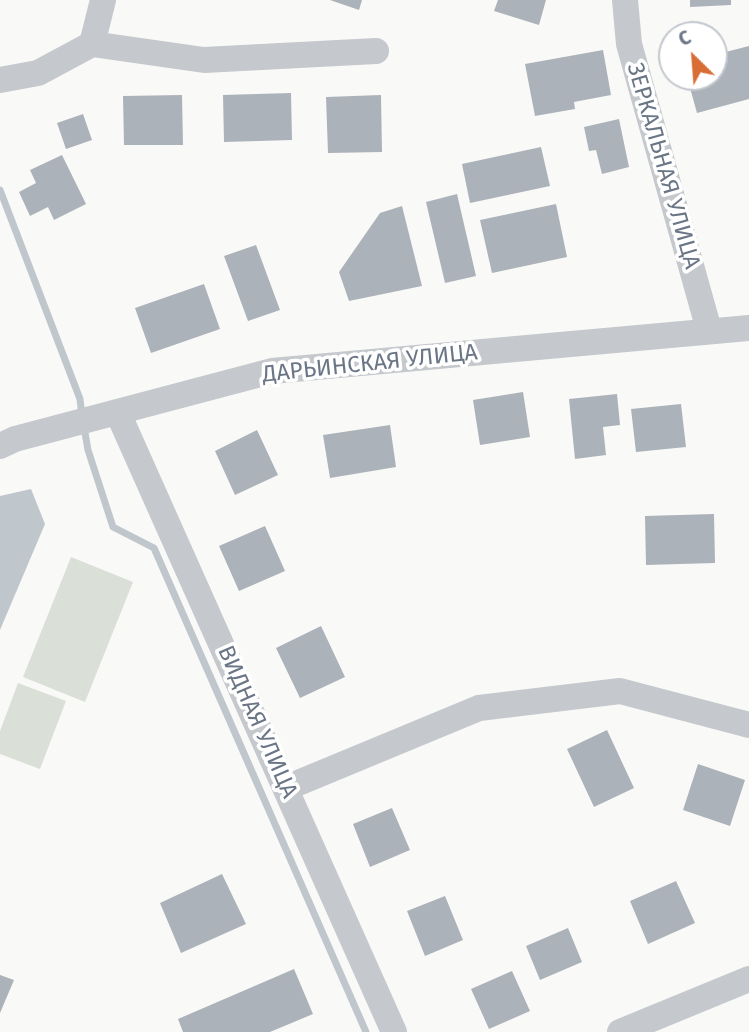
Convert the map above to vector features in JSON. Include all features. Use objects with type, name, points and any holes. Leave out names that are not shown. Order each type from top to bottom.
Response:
[{"type":"street","points":[[92,44],[103,0]]},
{"type":"street","name":"ЗЕРКАЛЬНАЯ УЛИЦА","points":[[625,0],[629,44],[709,330]]},
{"type":"street","points":[[0,80],[38,73],[92,44],[204,60],[376,51]]},
{"type":"street","name":"ДАРЬИНСКАЯ УЛИЦА","points":[[0,446],[15,439],[272,371],[749,327]]},
{"type":"street","name":"ВИДНАЯ УЛИЦА","points":[[118,413],[394,1032]]},
{"type":"street","points":[[286,788],[479,708],[620,691],[749,724]]},
{"type":"street","points":[[620,1032],[749,979]]},
{"type":"shaded area","points":[[31,489],[45,524],[0,630],[0,496]]},
{"type":"shaded area","points":[[71,557],[133,582],[85,702],[23,677]]},
{"type":"shaded area","points":[[18,683],[66,701],[40,769],[0,754],[0,731]]},
{"type":"building","points":[[330,0],[362,0],[359,10]]},
{"type":"building","points":[[498,0],[546,0],[539,25],[494,11]]},
{"type":"building","points":[[690,0],[731,0],[731,5],[690,7]]},
{"type":"building","points":[[749,46],[749,99],[697,113],[691,91],[728,91],[728,51]]},
{"type":"building","points":[[603,50],[611,95],[574,102],[575,109],[535,116],[525,64]]},
{"type":"building","points":[[291,93],[292,140],[224,142],[223,95]]},
{"type":"building","points":[[182,95],[183,145],[124,145],[123,96]]},
{"type":"building","points":[[381,95],[382,152],[328,153],[326,97]]},
{"type":"building","points":[[83,114],[92,140],[66,149],[57,123]]},
{"type":"building","points":[[619,119],[629,167],[602,174],[596,150],[589,151],[584,127]]},
{"type":"building","points":[[541,147],[550,186],[470,203],[462,164]]},
{"type":"building","points":[[62,155],[86,204],[54,220],[48,207],[30,216],[19,192],[36,183],[30,170]]},
{"type":"building","points":[[457,194],[476,276],[445,283],[426,202]]},
{"type":"building","points":[[556,204],[567,257],[492,273],[480,220]]},
{"type":"building","points":[[402,206],[422,286],[349,301],[339,272],[380,213]]},
{"type":"building","points":[[256,245],[280,310],[248,321],[224,256]]},
{"type":"building","points":[[204,284],[220,329],[151,353],[135,308]]},
{"type":"building","points":[[523,392],[530,437],[480,445],[473,400]]},
{"type":"building","points":[[617,394],[620,425],[603,427],[606,455],[575,459],[569,399]]},
{"type":"building","points":[[681,404],[686,447],[636,452],[631,409]]},
{"type":"building","points":[[390,425],[396,467],[330,478],[323,435]]},
{"type":"building","points":[[257,430],[278,475],[235,495],[215,451]]},
{"type":"building","points":[[714,514],[715,563],[646,565],[645,516]]},
{"type":"building","points":[[265,526],[285,571],[239,591],[219,546]]},
{"type":"building","points":[[321,626],[345,677],[300,698],[276,648]]},
{"type":"building","points":[[607,730],[634,788],[594,807],[567,749]]},
{"type":"building","points":[[698,764],[745,780],[730,826],[683,810]]},
{"type":"building","points":[[392,808],[410,850],[370,867],[353,824]]},
{"type":"building","points":[[222,874],[246,924],[181,953],[160,903]]},
{"type":"building","points":[[676,881],[695,923],[648,944],[630,901]]},
{"type":"building","points":[[445,896],[463,940],[425,956],[407,911]]},
{"type":"building","points":[[568,928],[582,962],[540,980],[526,946]]},
{"type":"building","points":[[294,969],[313,1014],[270,1032],[183,1032],[178,1019]]},
{"type":"building","points":[[512,971],[530,1011],[489,1029],[471,989]]},
{"type":"building","points":[[0,975],[14,980],[0,1013]]},
{"type":"waterway","points":[[0,190],[80,399],[82,416]]},
{"type":"waterway","points":[[84,427],[88,450],[113,527],[154,548],[366,1032]]}]
